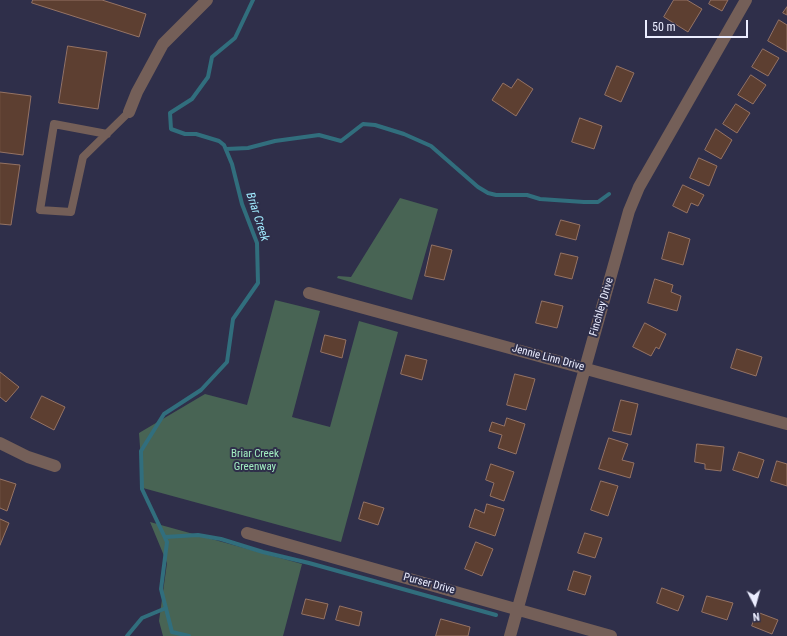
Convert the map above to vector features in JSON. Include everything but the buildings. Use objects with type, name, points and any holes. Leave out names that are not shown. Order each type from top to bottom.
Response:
[{"type":"street","name":"Finchley Drive","points":[[510,636],[629,211],[639,187],[746,0]]},
{"type":"street","points":[[129,112],[137,92],[163,44],[204,1]]},
{"type":"street","name":"Jennie Linn Drive","points":[[308,293],[787,424]]},
{"type":"street","points":[[0,443],[28,457],[55,466]]},
{"type":"street","name":"Purser Drive","points":[[247,534],[611,636]]},
{"type":"lane","points":[[107,134],[54,124],[40,210],[71,212],[82,157],[107,134],[129,112]]},
{"type":"green space","points":[[400,198],[438,209],[412,300],[337,278],[338,276],[351,277]]},
{"type":"green space","name":"Briar Creek Greenway","points":[[275,300],[320,311],[292,417],[330,427],[359,321],[398,332],[341,542],[143,488],[139,433],[205,394],[247,405]]},
{"type":"green space","points":[[150,522],[302,564],[283,636],[163,636],[159,621],[167,563]]},
{"type":"waterway","name":"Briar Creek","points":[[189,636],[172,632],[161,589],[167,542],[142,489],[141,451],[164,414],[201,390],[227,362],[233,319],[258,283],[257,243],[242,204],[232,164],[224,145],[219,141],[196,134],[185,134],[171,129],[170,113],[192,99],[208,77],[212,57],[235,38],[253,0]]},
{"type":"waterway","points":[[226,149],[248,148],[275,141],[319,135],[341,141],[363,124],[375,125],[404,134],[431,146],[478,187],[488,193],[496,195],[527,195],[540,199],[584,202],[598,202],[609,194]]},
{"type":"waterway","points":[[165,537],[198,535],[221,539],[263,552],[309,563],[496,615]]},
{"type":"waterway","points":[[127,636],[142,618],[166,608]]}]
